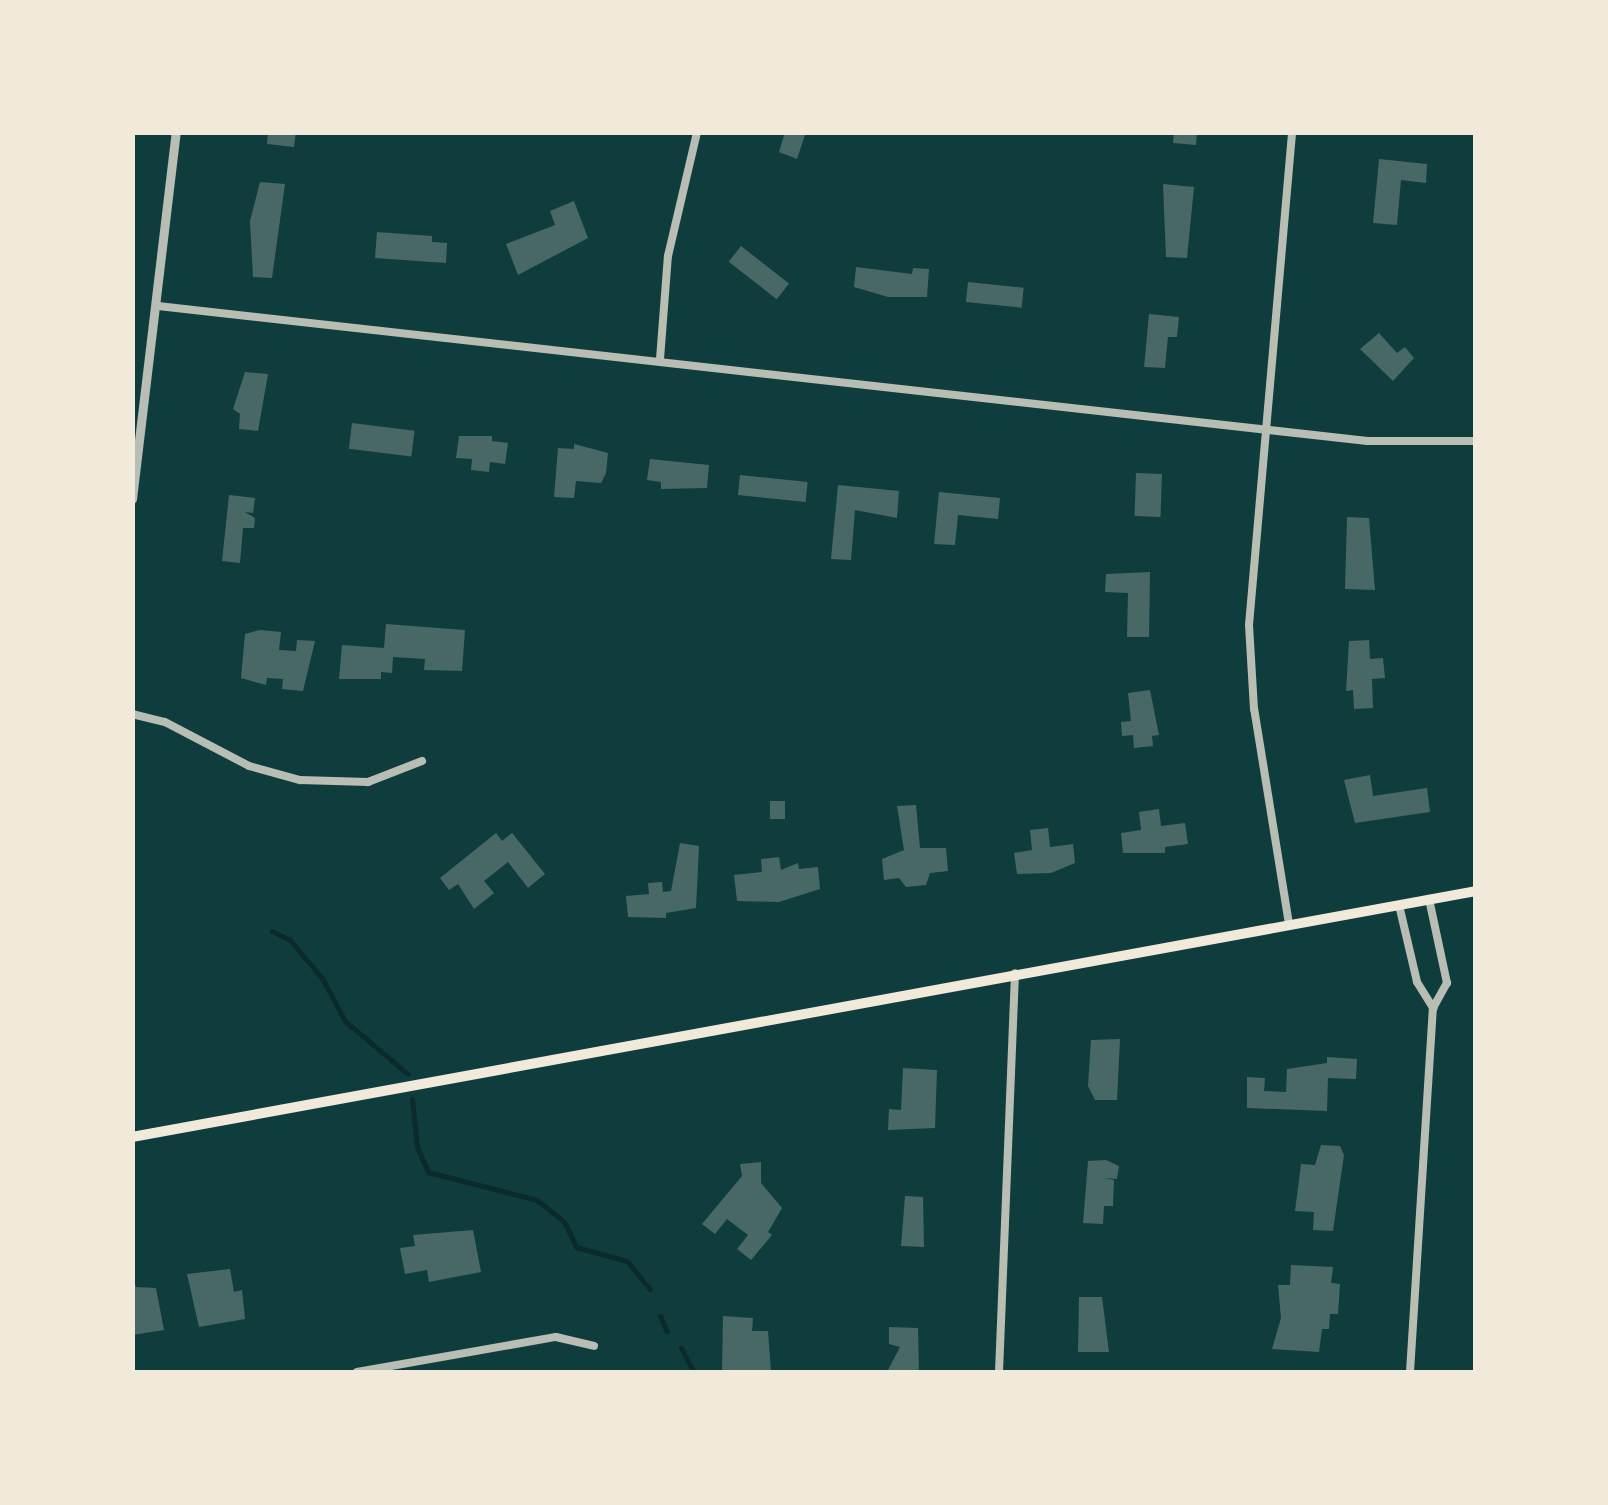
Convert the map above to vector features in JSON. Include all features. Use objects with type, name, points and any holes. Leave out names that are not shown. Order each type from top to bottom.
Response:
[{"type":"main road","points":[[132,1137],[1476,891]]},
{"type":"street","points":[[132,499],[176,132]]},
{"type":"street","points":[[660,359],[668,256],[697,132]]},
{"type":"street","points":[[1289,924],[1250,666],[1263,429],[1292,132]]},
{"type":"street","points":[[158,306],[1384,442],[1476,441]]},
{"type":"street","points":[[132,714],[165,722],[249,766],[300,780],[368,782],[422,760]]},
{"type":"street","points":[[1410,1372],[1433,1008],[1447,982],[1430,900]]},
{"type":"street","points":[[1400,904],[1417,982],[1433,1008]]},
{"type":"street","points":[[999,1372],[1015,973]]},
{"type":"street","points":[[356,1372],[556,1337],[594,1346]]},
{"type":"building","points":[[268,132],[296,132],[294,147],[267,144]]},
{"type":"building","points":[[785,132],[806,132],[797,159],[779,152]]},
{"type":"building","points":[[1174,132],[1197,132],[1196,145],[1173,143]]},
{"type":"building","points":[[1379,159],[1427,164],[1426,183],[1401,180],[1397,225],[1373,223]]},
{"type":"building","points":[[260,182],[285,184],[272,278],[253,277],[250,221]]},
{"type":"building","points":[[1163,184],[1194,187],[1187,258],[1166,257]]},
{"type":"building","points":[[574,201],[588,238],[518,275],[506,244],[555,225],[550,211]]},
{"type":"building","points":[[377,232],[432,236],[432,242],[447,243],[446,263],[375,258]]},
{"type":"building","points":[[741,246],[789,284],[777,299],[729,262]]},
{"type":"building","points":[[856,267],[912,274],[913,268],[929,269],[927,297],[888,297],[854,287]]},
{"type":"building","points":[[968,282],[1024,288],[1022,308],[966,302]]},
{"type":"building","points":[[1149,314],[1179,317],[1177,337],[1168,337],[1165,368],[1144,367]]},
{"type":"building","points":[[1379,333],[1397,353],[1405,347],[1414,358],[1393,381],[1360,349]]},
{"type":"building","points":[[245,372],[268,374],[258,431],[239,429],[240,414],[233,409]]},
{"type":"building","points":[[352,423],[415,431],[411,456],[349,449]]},
{"type":"building","points":[[459,436],[492,436],[492,441],[508,443],[505,464],[490,462],[489,472],[471,470],[472,459],[456,458]]},
{"type":"building","points":[[574,444],[608,453],[606,473],[601,483],[576,481],[574,498],[554,497],[558,448],[574,449]]},
{"type":"building","points":[[650,459],[709,465],[707,488],[661,489],[661,482],[647,480]]},
{"type":"building","points":[[1136,473],[1162,474],[1160,517],[1134,516]]},
{"type":"building","points":[[740,475],[808,482],[806,502],[738,495]]},
{"type":"building","points":[[838,485],[899,491],[897,518],[855,510],[851,560],[831,559]]},
{"type":"building","points":[[939,492],[1000,498],[998,519],[958,515],[955,545],[934,544]]},
{"type":"building","points":[[229,495],[255,498],[253,513],[245,512],[255,518],[254,528],[243,528],[240,563],[222,561]]},
{"type":"building","points":[[1347,517],[1369,518],[1375,590],[1345,589]]},
{"type":"building","points":[[1150,572],[1149,637],[1127,637],[1128,593],[1105,592],[1106,574]]},
{"type":"building","points":[[386,624],[465,630],[462,671],[424,670],[425,659],[393,657],[392,673],[381,672],[381,679],[339,679],[342,645],[384,648]]},
{"type":"building","points":[[260,630],[281,632],[279,650],[296,651],[297,640],[315,641],[303,691],[282,689],[283,679],[267,678],[266,685],[241,678],[245,634]]},
{"type":"building","points":[[1369,640],[1370,659],[1383,658],[1385,678],[1372,679],[1373,708],[1354,709],[1353,690],[1346,691],[1349,641]]},
{"type":"building","points":[[1150,690],[1159,735],[1152,736],[1153,746],[1134,748],[1133,735],[1122,736],[1121,722],[1131,721],[1128,693]]},
{"type":"building","points":[[1370,775],[1373,796],[1427,788],[1430,812],[1355,823],[1344,780]]},
{"type":"building","points":[[770,801],[785,801],[785,819],[770,819]]},
{"type":"building","points":[[916,805],[920,848],[946,848],[948,871],[930,873],[926,885],[906,887],[899,878],[884,880],[882,859],[904,850],[897,806]]},
{"type":"building","points":[[1159,809],[1161,826],[1185,823],[1188,844],[1165,847],[1165,853],[1123,853],[1121,833],[1141,830],[1139,812]]},
{"type":"building","points":[[1048,828],[1050,847],[1073,844],[1075,863],[1051,873],[1017,874],[1014,853],[1032,850],[1030,830]]},
{"type":"building","points":[[496,833],[502,841],[512,833],[545,874],[528,888],[508,862],[484,881],[494,893],[474,909],[458,884],[449,890],[440,878]]},
{"type":"building","points":[[680,843],[699,846],[696,908],[666,913],[666,918],[628,917],[626,896],[649,894],[648,883],[662,882],[663,892],[671,891]]},
{"type":"building","points":[[779,857],[781,870],[798,863],[799,869],[818,867],[820,889],[779,902],[737,901],[734,875],[762,872],[761,859]]},
{"type":"building","points":[[1120,1039],[1117,1100],[1095,1100],[1088,1086],[1091,1040]]},
{"type":"building","points":[[1327,1057],[1357,1059],[1356,1079],[1328,1078],[1327,1111],[1247,1108],[1247,1077],[1265,1078],[1264,1091],[1286,1092],[1287,1069],[1327,1063]]},
{"type":"building","points":[[903,1068],[937,1070],[935,1128],[888,1130],[889,1109],[901,1110]]},
{"type":"building","points":[[1321,1145],[1340,1146],[1344,1155],[1333,1231],[1313,1230],[1314,1212],[1295,1211],[1301,1164],[1315,1165]]},
{"type":"building","points":[[1106,1160],[1119,1166],[1117,1179],[1105,1178],[1114,1180],[1113,1206],[1104,1206],[1103,1224],[1083,1223],[1088,1161]]},
{"type":"building","points":[[761,1162],[761,1183],[782,1208],[768,1232],[772,1235],[751,1260],[737,1249],[748,1235],[727,1219],[715,1234],[702,1224],[742,1176],[740,1164]]},
{"type":"building","points":[[905,1196],[923,1197],[924,1247],[901,1246]]},
{"type":"building","points":[[473,1230],[481,1272],[429,1282],[427,1270],[405,1274],[400,1248],[415,1246],[413,1235]]},
{"type":"building","points":[[1291,1265],[1333,1267],[1331,1283],[1340,1284],[1338,1314],[1330,1314],[1329,1329],[1322,1329],[1319,1352],[1272,1349],[1281,1318],[1278,1285],[1290,1285]]},
{"type":"building","points":[[230,1269],[234,1292],[242,1290],[245,1319],[199,1327],[187,1274]]},
{"type":"building","points":[[132,1279],[136,1287],[156,1288],[164,1330],[132,1335]]},
{"type":"building","points":[[1079,1297],[1102,1297],[1109,1352],[1078,1352]]},
{"type":"building","points":[[723,1316],[753,1318],[752,1331],[768,1331],[771,1372],[722,1372]]},
{"type":"building","points":[[889,1327],[918,1328],[919,1372],[887,1372],[900,1347],[889,1344]]},
{"type":"waterway","points":[[272,931],[290,940],[322,978],[345,1021],[408,1074]]},
{"type":"waterway","points":[[412,1099],[417,1147],[428,1172],[537,1200],[565,1223],[576,1247],[627,1261],[650,1289]]},
{"type":"waterway","points":[[660,1316],[667,1332]]},
{"type":"waterway","points":[[681,1348],[694,1372]]}]
